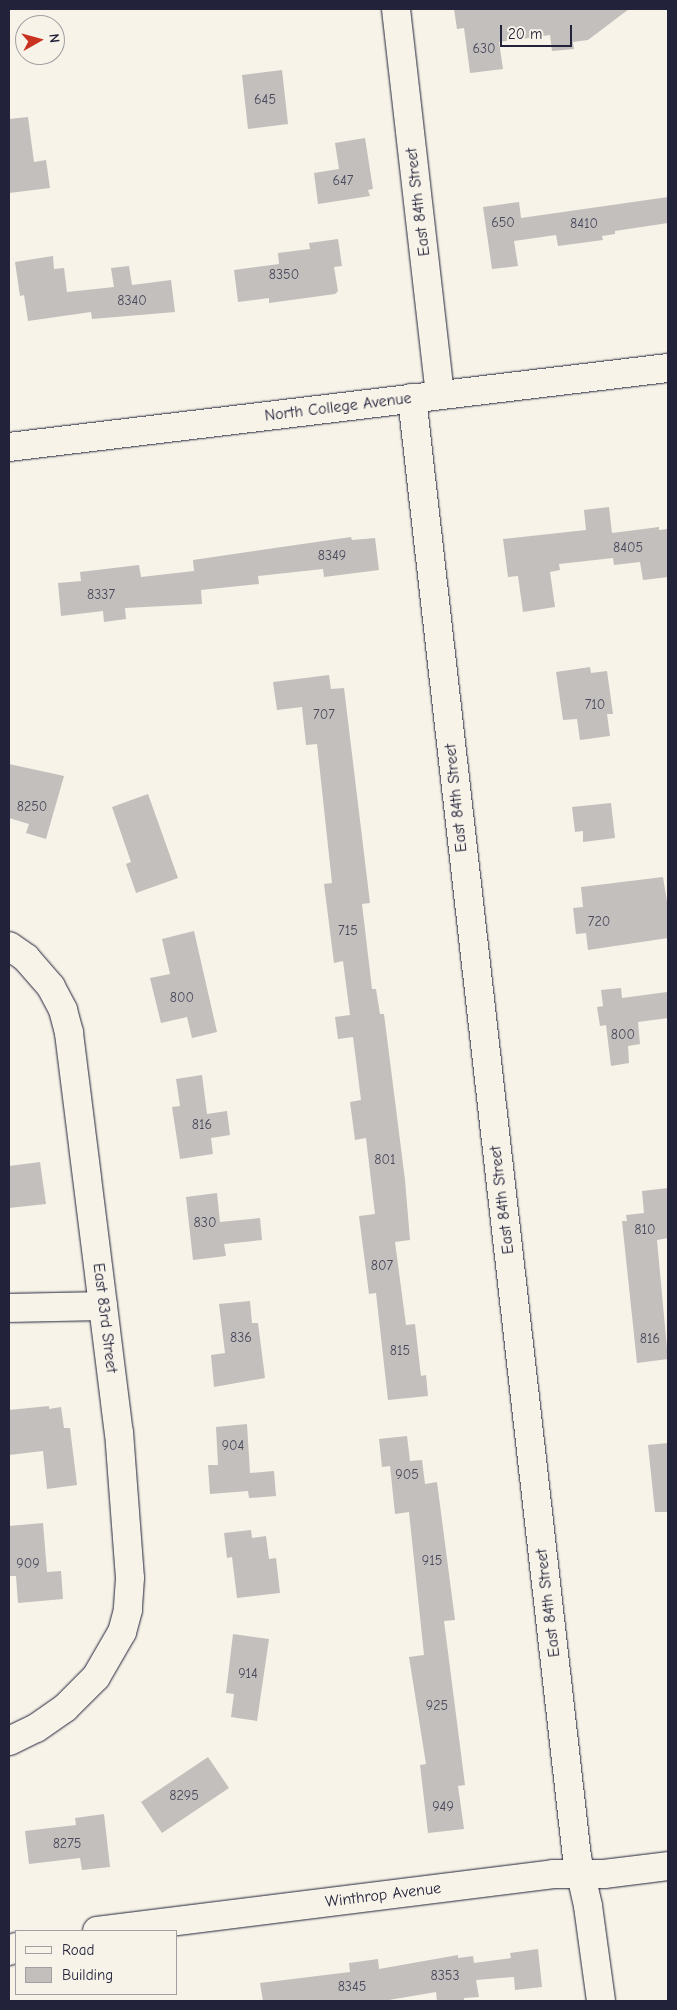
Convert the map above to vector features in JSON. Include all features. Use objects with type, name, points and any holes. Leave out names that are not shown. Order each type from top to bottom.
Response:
[{"type":"street","name":"East 84th Street","points":[[396,9],[440,395]]},
{"type":"street","name":"North College Avenue","points":[[9,447],[668,368]]},
{"type":"street","name":"East 84th Street","points":[[412,398],[580,1874],[601,2001]]},
{"type":"street","name":"East 83rd Street","points":[[9,946],[30,963],[51,987],[63,1010],[69,1033],[123,1466],[130,1578],[128,1610],[122,1632],[96,1677],[65,1708],[36,1728],[9,1741]]},
{"type":"street","points":[[9,1308],[103,1306]]},
{"type":"street","name":"Winthrop Avenue","points":[[105,1930],[553,1874],[580,1874],[668,1866]]},
{"type":"building","points":[[454,9],[629,9],[588,40],[573,42],[574,49],[552,51],[550,35],[499,42],[503,69],[470,73],[464,28],[457,29]]},
{"type":"building","points":[[282,70],[288,124],[248,129],[242,75]]},
{"type":"building","points":[[28,117],[34,162],[46,160],[50,188],[9,193],[9,119]]},
{"type":"building","points":[[365,138],[373,189],[368,190],[370,196],[318,204],[314,173],[339,169],[335,143]]},
{"type":"building","points":[[668,197],[668,223],[615,231],[615,234],[602,236],[603,240],[558,246],[556,235],[514,241],[518,266],[492,269],[483,207],[519,202],[521,218]]},
{"type":"building","points":[[338,239],[342,266],[334,267],[338,291],[335,294],[269,303],[269,298],[238,302],[234,270],[279,264],[278,253],[310,249],[309,243]]},
{"type":"building","points":[[53,256],[54,269],[64,268],[67,292],[114,287],[111,268],[129,266],[132,285],[171,280],[175,312],[92,319],[91,312],[28,321],[24,295],[20,296],[15,262]]},
{"type":"building","points":[[609,507],[612,533],[659,527],[659,530],[668,529],[668,577],[643,580],[640,562],[614,565],[613,558],[559,564],[560,570],[550,572],[555,607],[523,612],[518,576],[508,577],[503,539],[586,530],[584,510]]},
{"type":"building","points":[[351,537],[352,540],[375,538],[379,570],[324,577],[323,569],[258,576],[259,584],[201,590],[202,604],[125,608],[126,619],[104,622],[103,611],[61,616],[58,583],[81,581],[80,572],[139,565],[141,577],[194,571],[193,560]]},
{"type":"building","points":[[590,667],[591,673],[607,671],[613,714],[607,714],[610,736],[580,740],[577,719],[563,720],[556,672]]},
{"type":"building","points":[[329,675],[331,689],[344,688],[370,903],[362,904],[372,989],[376,989],[380,1014],[384,1014],[405,1180],[410,1240],[395,1242],[406,1325],[415,1324],[421,1376],[426,1375],[428,1396],[388,1400],[376,1293],[369,1294],[359,1216],[375,1214],[366,1138],[355,1140],[350,1102],[361,1100],[353,1037],[338,1039],[335,1017],[350,1015],[343,961],[334,963],[324,884],[332,883],[317,744],[306,745],[302,707],[277,710],[273,682]]},
{"type":"building","points":[[9,764],[64,776],[46,839],[26,833],[29,824],[9,818]]},
{"type":"building","points":[[148,794],[178,878],[136,893],[126,864],[131,862],[112,807]]},
{"type":"building","points":[[611,803],[615,838],[583,842],[583,831],[575,832],[572,807]]},
{"type":"building","points":[[663,877],[668,908],[668,938],[588,950],[586,933],[576,934],[573,908],[583,907],[581,887]]},
{"type":"building","points":[[194,931],[217,1032],[192,1038],[187,1017],[161,1023],[150,978],[170,974],[162,939]]},
{"type":"building","points":[[621,988],[622,998],[667,992],[668,1018],[638,1022],[640,1044],[628,1046],[629,1063],[611,1066],[606,1025],[600,1026],[597,1007],[603,1006],[601,990]]},
{"type":"building","points":[[202,1075],[207,1114],[227,1111],[230,1135],[211,1138],[213,1154],[180,1159],[172,1107],[180,1106],[176,1079]]},
{"type":"building","points":[[40,1162],[46,1204],[9,1208],[9,1166]]},
{"type":"building","points":[[668,1188],[668,1238],[657,1240],[668,1359],[637,1363],[622,1221],[627,1221],[626,1215],[644,1213],[642,1191]]},
{"type":"building","points":[[217,1193],[220,1222],[260,1218],[262,1240],[224,1244],[226,1256],[193,1260],[186,1197]]},
{"type":"building","points":[[250,1301],[252,1323],[258,1323],[265,1378],[214,1387],[211,1355],[225,1353],[219,1304]]},
{"type":"building","points":[[49,1406],[49,1409],[61,1407],[64,1428],[70,1428],[77,1485],[47,1489],[43,1451],[9,1455],[9,1410]]},
{"type":"building","points":[[247,1424],[250,1473],[274,1471],[276,1496],[249,1498],[248,1491],[210,1494],[208,1465],[218,1465],[216,1427]]},
{"type":"building","points":[[407,1436],[410,1461],[422,1460],[425,1484],[437,1482],[455,1620],[444,1621],[465,1785],[458,1786],[464,1829],[428,1833],[420,1765],[426,1764],[409,1657],[424,1655],[409,1512],[395,1514],[390,1466],[382,1467],[379,1439]]},
{"type":"building","points":[[668,1443],[668,1512],[655,1512],[648,1445]]},
{"type":"building","points":[[43,1523],[47,1572],[61,1571],[63,1599],[18,1603],[16,1576],[9,1576],[9,1526]]},
{"type":"building","points":[[251,1530],[252,1538],[266,1536],[269,1559],[276,1558],[280,1593],[237,1598],[232,1557],[227,1558],[224,1533]]},
{"type":"building","points":[[233,1634],[269,1639],[257,1721],[231,1717],[234,1694],[226,1693]]},
{"type":"building","points":[[208,1757],[229,1788],[162,1833],[141,1802]]},
{"type":"building","points":[[104,1814],[110,1867],[82,1870],[80,1858],[29,1864],[25,1831],[76,1825],[75,1818]]},
{"type":"building","points":[[538,1949],[542,1987],[515,1990],[514,1977],[476,1980],[479,1997],[464,1998],[464,2001],[437,2001],[436,1992],[383,2001],[263,2001],[260,1983],[350,1972],[349,1963],[378,1959],[379,1969],[458,1955],[458,1958],[473,1956],[474,1963],[511,1958],[510,1953]]}]
